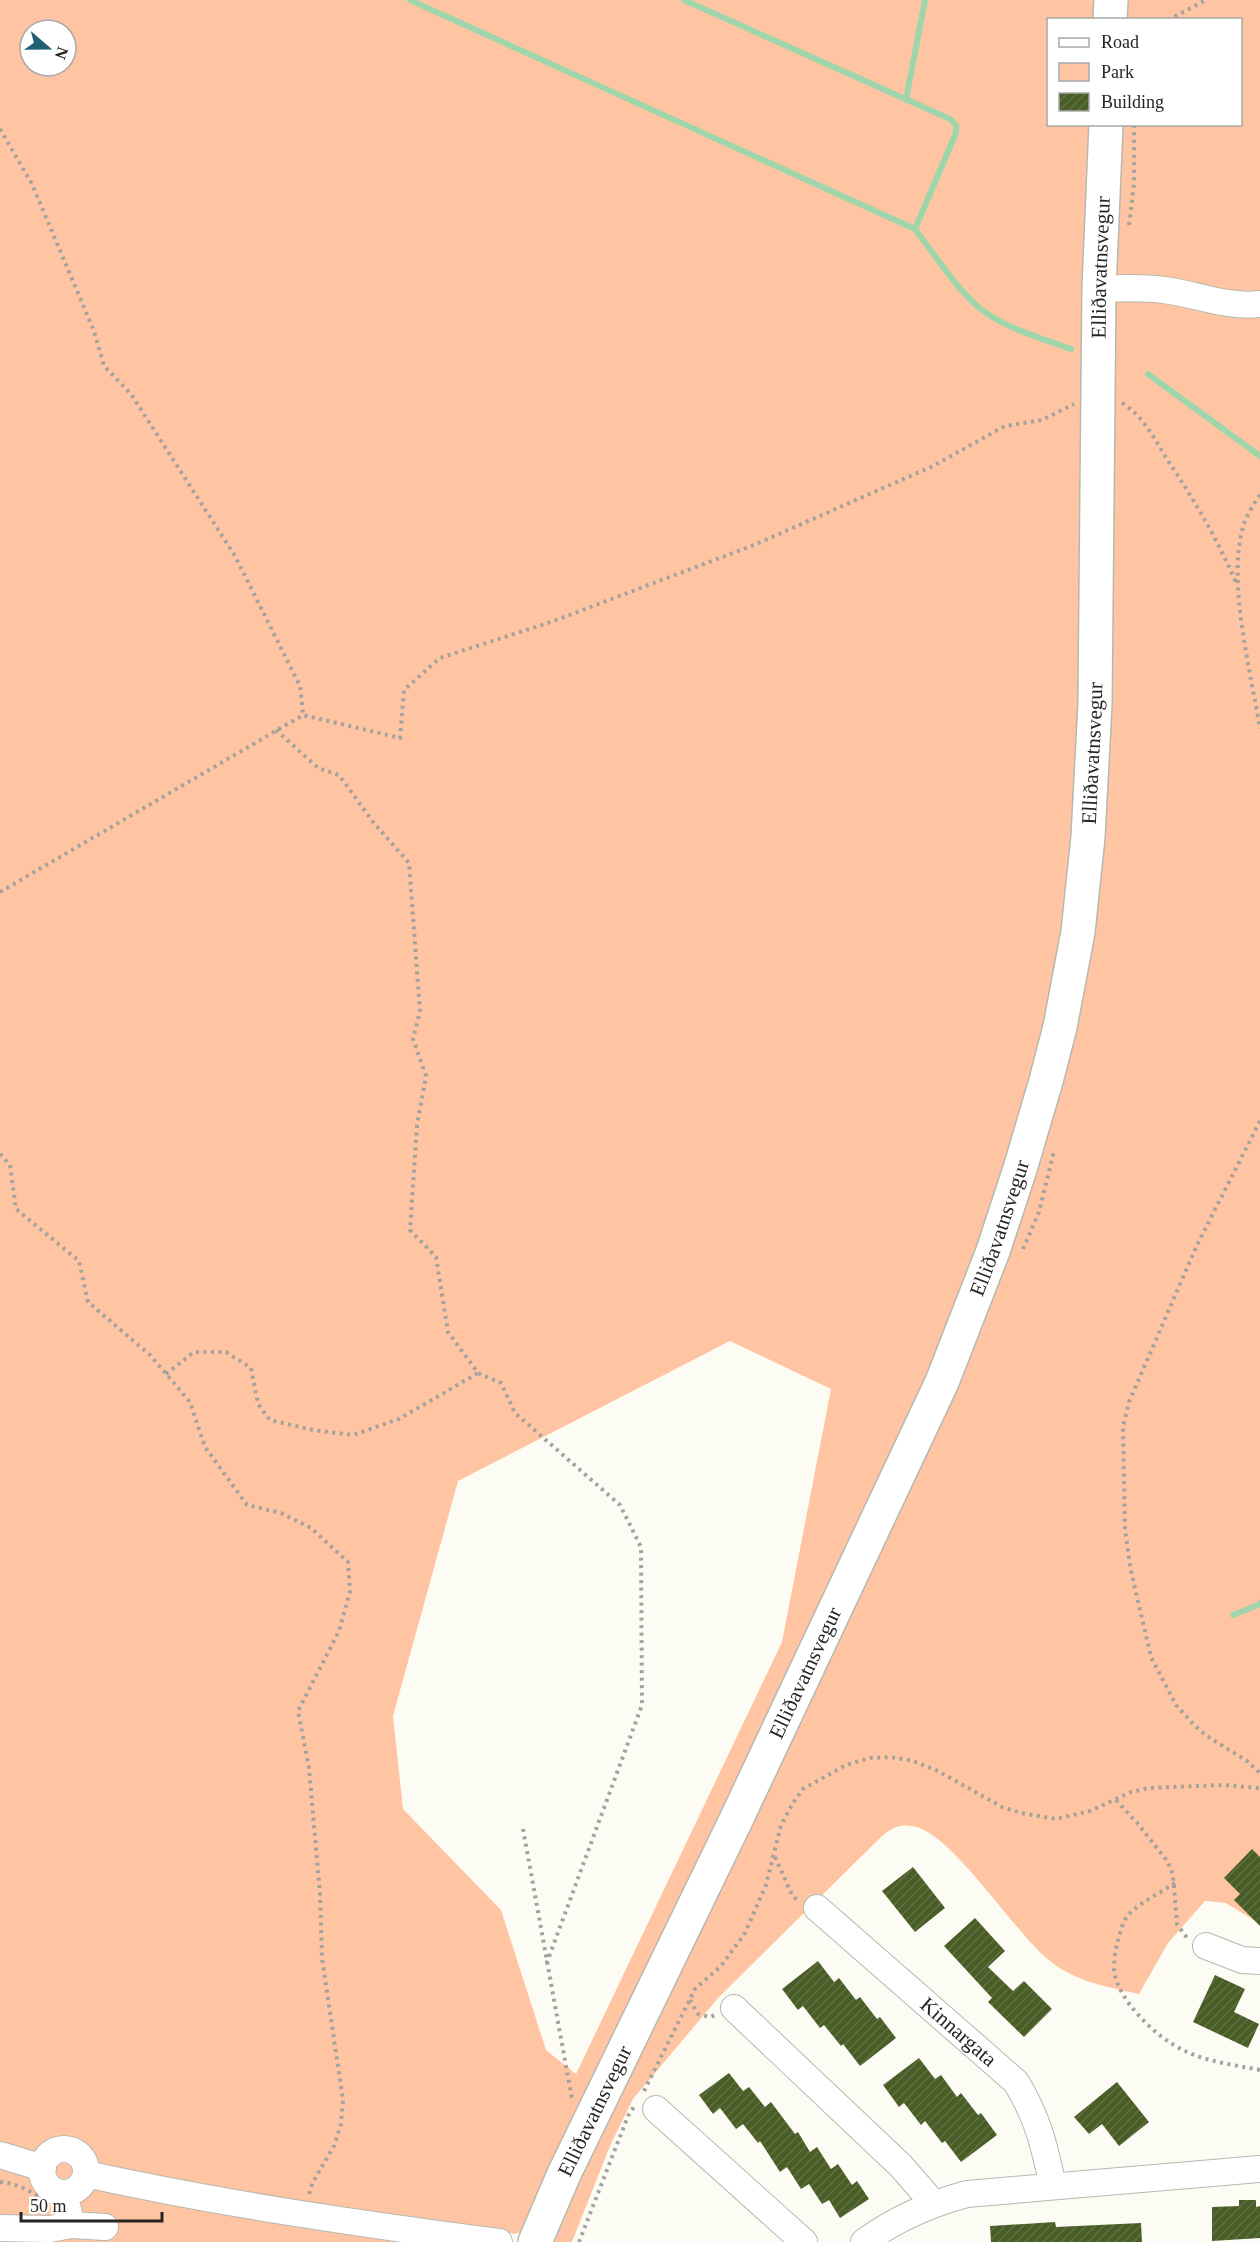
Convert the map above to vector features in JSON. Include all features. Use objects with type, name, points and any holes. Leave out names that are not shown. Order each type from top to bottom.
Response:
[{"type":"main road","points":[[1110,18],[1111,0]]},
{"type":"main road","name":"Elliðavatnsvegur","points":[[535,2242],[580,2141],[755,1780],[942,1382],[993,1251],[1020,1169],[1060,1027],[1078,932],[1083,887],[1114,396],[1099,289],[1106,126]]},
{"type":"street","points":[[1099,289],[1164,290],[1226,303],[1260,304]]},
{"type":"street","name":"Kinnargata","points":[[817,1908],[1016,2082],[1042,2136],[1053,2186]]},
{"type":"street","points":[[1206,1946],[1242,1960],[1260,1961]]},
{"type":"street","points":[[734,2008],[901,2166],[934,2204]]},
{"type":"street","points":[[656,2109],[804,2242]]},
{"type":"street","points":[[0,2228],[50,2229],[68,2211],[86,2174],[82,2160],[71,2151],[56,2151],[50,2155],[43,2168],[42,2174],[48,2186],[59,2193],[68,2211],[105,2227]]},
{"type":"street","points":[[0,2155],[43,2168]]},
{"type":"street","points":[[864,2242],[897,2221],[934,2204],[967,2194],[1260,2169]]},
{"type":"street","points":[[86,2174],[161,2190],[308,2215],[500,2242]]},
{"type":"path","points":[[1172,18],[1206,0]]},
{"type":"path","points":[[1128,230],[1134,184],[1134,126]]},
{"type":"path","points":[[0,129],[32,184],[94,331],[104,366],[131,394],[235,556],[300,686],[303,715]]},
{"type":"path","points":[[0,892],[303,715],[400,738],[404,690],[440,658],[551,622],[754,545],[933,466],[1005,426],[1042,420],[1114,396]]},
{"type":"path","points":[[1114,396],[1123,415]]},
{"type":"path","points":[[1114,396],[1137,413],[1220,544],[1237,585],[1260,729]]},
{"type":"path","points":[[1237,585],[1243,527],[1260,495]]},
{"type":"path","points":[[276,730],[318,768],[339,775],[373,822],[409,863],[420,1011],[412,1039],[426,1076],[417,1125],[410,1230],[436,1257],[448,1332],[478,1373],[501,1383],[515,1413],[620,1505],[641,1547],[642,1705],[546,1965]]},
{"type":"path","points":[[1260,1121],[1192,1256],[1129,1402],[1123,1427],[1125,1530],[1131,1571],[1151,1657],[1176,1705],[1194,1725],[1247,1761],[1260,1773]]},
{"type":"path","points":[[1020,1255],[1039,1212],[1056,1140]]},
{"type":"path","points":[[0,1154],[10,1165],[16,1209],[80,1261],[88,1302],[150,1355],[190,1402],[205,1447],[247,1505],[281,1513],[311,1528],[348,1562],[350,1592],[339,1631],[298,1711],[309,1768],[320,1894],[322,1958],[343,2100],[341,2124],[334,2146],[313,2182],[308,2196],[308,2215]]},
{"type":"path","points":[[166,1374],[194,1352],[226,1352],[251,1368],[258,1404],[270,1420],[313,1430],[353,1435],[399,1419],[478,1373]]},
{"type":"path","points":[[579,2242],[628,2116],[658,2066],[695,1989],[721,1966],[735,1950],[745,1933],[766,1885],[781,1825],[803,1789],[846,1765],[870,1758],[891,1757],[913,1761],[938,1771],[1002,1807],[1056,1820],[1090,1811],[1131,1792],[1165,1786],[1223,1785],[1260,1788]]},
{"type":"path","points":[[1116,1800],[1168,1862],[1177,1897],[1176,1916],[1180,1931],[1185,1937],[1206,1946]]},
{"type":"path","points":[[523,1829],[546,1965],[580,2141]]},
{"type":"path","points":[[774,1856],[792,1895],[802,1904],[817,1908]]},
{"type":"path","points":[[1174,1883],[1129,1915],[1121,1929],[1115,1952],[1114,1972],[1123,1994],[1138,2015],[1158,2034],[1183,2051],[1260,2070]]},
{"type":"path","points":[[690,1999],[698,2014],[709,2017],[734,2008]]},
{"type":"path","points":[[0,2181],[8,2182],[68,2211]]},
{"type":"green space","points":[[0,0],[1095,0],[1095,18],[1047,18],[1047,126],[1093,126],[1087,655],[1061,974],[975,1279],[526,2230],[515,2234],[458,2226],[455,2242],[0,2242]],"holes":[[[730,1341],[831,1389],[782,1642],[576,2074],[546,2050],[501,1910],[403,1809],[393,1716],[458,1481]]]},
{"type":"green space","points":[[1115,0],[1260,0],[1260,1924],[1226,1903],[1205,1901],[1168,1943],[1139,1994],[1104,1986],[1081,1979],[1050,1961],[1036,1948],[963,1863],[927,1832],[911,1826],[895,1828],[882,1836],[719,1997],[633,2099],[610,2146],[572,2242],[547,2242],[940,1407],[1074,1003],[1112,126],[1242,126],[1242,18],[1114,18]]},
{"type":"building","points":[[1252,1849],[1260,1857],[1260,1926],[1234,1900],[1240,1894],[1224,1878]]},
{"type":"building","points":[[913,1867],[945,1908],[915,1932],[882,1891]]},
{"type":"building","points":[[975,1918],[1005,1951],[988,1967],[1013,1991],[1024,1981],[1052,2009],[1024,2037],[988,2002],[992,1998],[944,1946]]},
{"type":"building","points":[[818,1961],[834,1982],[839,1978],[856,2000],[860,1997],[877,2019],[880,2017],[896,2038],[860,2066],[824,2025],[820,2028],[803,2006],[798,2010],[782,1989]]},
{"type":"building","points":[[1215,1975],[1245,1989],[1234,2012],[1259,2024],[1248,2048],[1193,2022]]},
{"type":"building","points":[[919,2058],[935,2079],[941,2075],[957,2097],[961,2093],[978,2115],[981,2113],[997,2135],[961,2162],[945,2141],[942,2143],[925,2121],[921,2125],[904,2103],[899,2107],[883,2085]]},
{"type":"building","points":[[729,2073],[743,2091],[749,2087],[765,2107],[771,2102],[795,2134],[798,2132],[810,2152],[817,2147],[831,2169],[838,2164],[852,2185],[857,2181],[869,2199],[840,2218],[829,2200],[822,2204],[809,2184],[801,2189],[787,2167],[780,2172],[760,2141],[758,2143],[743,2124],[736,2129],[720,2108],[713,2114],[699,2095]]},
{"type":"building","points":[[1117,2082],[1149,2122],[1119,2146],[1102,2124],[1089,2134],[1074,2117]]},
{"type":"building","points":[[1239,2200],[1256,2200],[1256,2207],[1260,2206],[1260,2238],[1212,2241],[1212,2207],[1239,2206]]},
{"type":"building","points":[[1055,2222],[1056,2227],[1141,2223],[1142,2242],[991,2242],[990,2226]]},
{"type":"waterway","points":[[410,0],[915,229],[967,297],[986,313],[1017,329],[1071,349]]},
{"type":"waterway","points":[[684,0],[950,119],[956,125],[956,133],[915,229]]},
{"type":"waterway","points":[[906,100],[925,0]]},
{"type":"waterway","points":[[1148,374],[1260,456]]},
{"type":"waterway","points":[[1233,1615],[1260,1603]]}]
